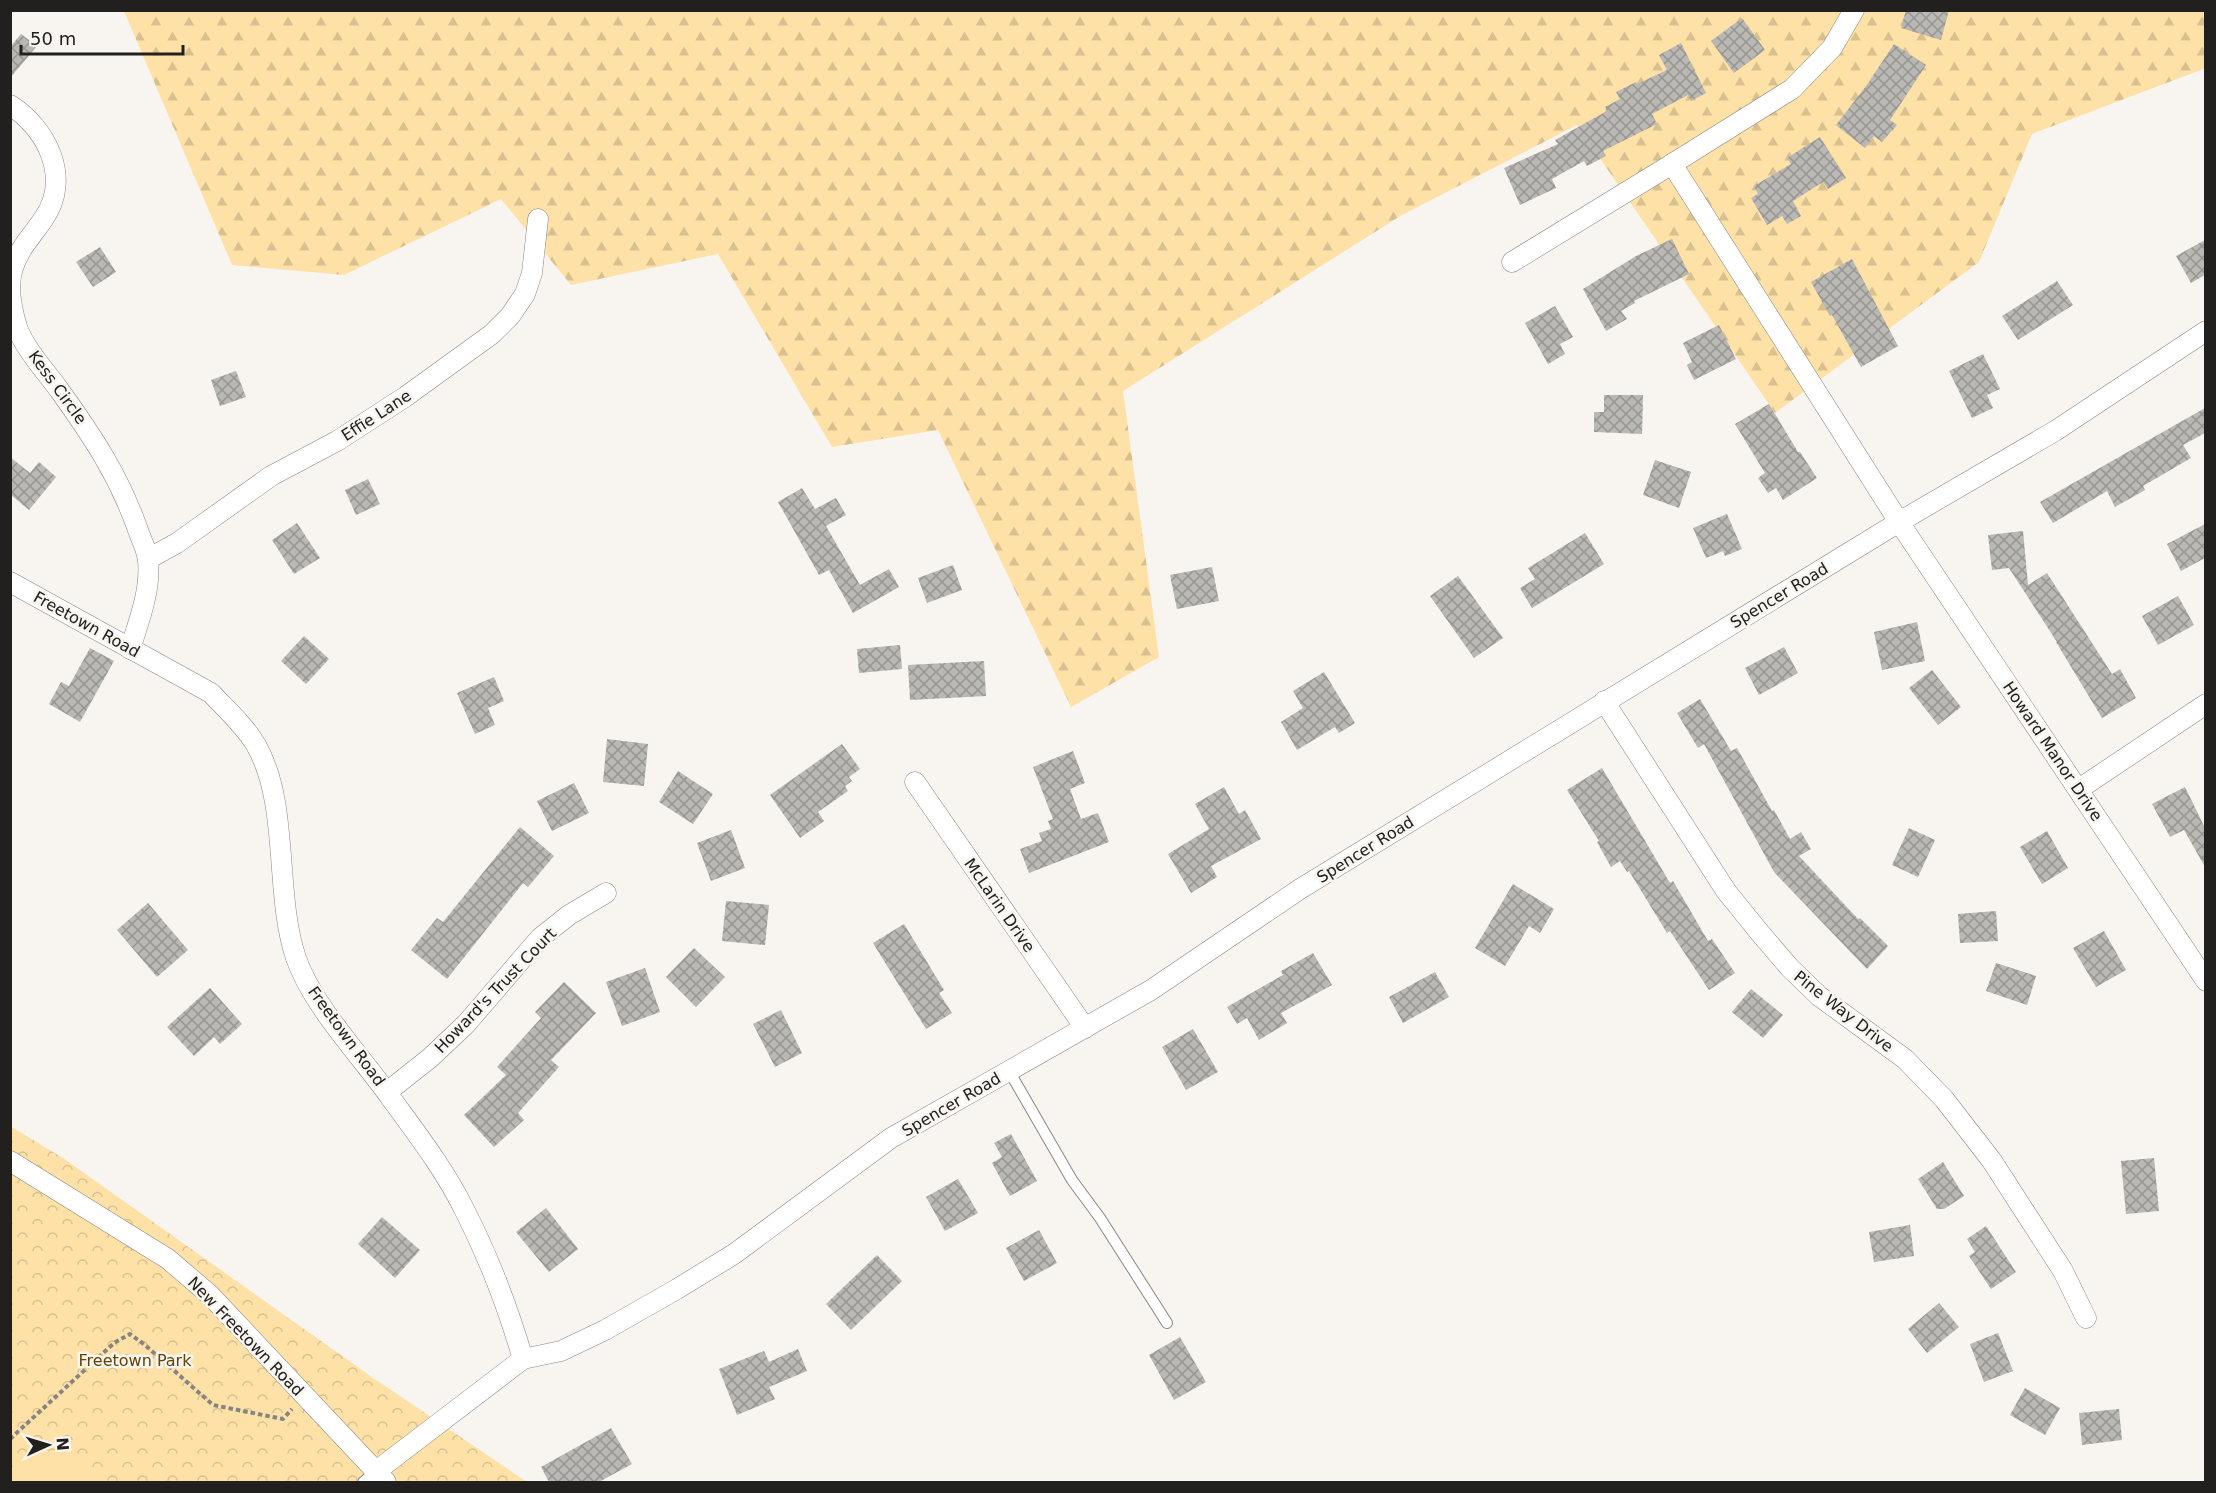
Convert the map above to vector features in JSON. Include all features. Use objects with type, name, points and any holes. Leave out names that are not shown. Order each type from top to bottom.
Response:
[{"type":"street","points":[[1512,262],[1792,89],[1832,48],[1854,10]]},
{"type":"street","name":"Kess Circle","points":[[10,105],[28,119],[49,148],[56,165],[57,182],[54,200],[44,218],[28,238],[12,271],[13,313],[20,334],[93,437],[113,469],[130,506],[148,559],[147,586],[142,613],[130,649]]},
{"type":"street","name":"Howard Manor Drive","points":[[1672,164],[1899,522],[2205,981]]},
{"type":"street","name":"Effie Lane","points":[[148,559],[177,543],[271,476],[337,441],[405,397],[492,334],[510,316],[525,294],[532,273],[538,219]]},
{"type":"street","name":"Spencer Road","points":[[523,1359],[561,1351],[605,1330],[677,1289],[734,1254],[891,1138],[1151,990],[1300,889],[1899,522],[2055,431],[2205,331]]},
{"type":"street","name":"Freetown Road","points":[[10,582],[211,693],[256,744],[268,774],[276,813],[285,915],[296,960],[316,997],[432,1155],[465,1210],[511,1317],[523,1359]]},
{"type":"street","name":"Pine Way Drive","points":[[1604,701],[1726,891],[1760,933],[1790,968],[1819,996],[1905,1059],[1951,1108],[1992,1161],[2063,1271],[2085,1318]]},
{"type":"street","points":[[2079,789],[2205,704]]},
{"type":"street","name":"McLarin Drive","points":[[915,782],[1086,1028]]},
{"type":"street","name":"Howard's Trust Court","points":[[387,1092],[430,1058],[466,1024],[540,938],[569,915],[606,893]]},
{"type":"street","name":"New Freetown Road","points":[[10,1161],[168,1259],[210,1295],[305,1396],[375,1479]]},
{"type":"street","points":[[375,1479],[523,1359]]},
{"type":"lane","points":[[1009,1071],[1072,1180],[1100,1218],[1167,1323]]},
{"type":"path","points":[[10,1439],[114,1343],[130,1334],[213,1405],[283,1419],[305,1396]]},
{"type":"green space","points":[[2205,10],[2206,68],[2032,134],[1979,262],[1775,413],[1577,125],[1402,215],[1123,391],[1159,657],[1071,707],[938,430],[832,447],[718,254],[571,285],[501,199],[344,275],[232,265],[124,11]]},
{"type":"green space","name":"Freetown Park","points":[[10,1126],[63,1158],[369,1375],[527,1482],[11,1482]]},
{"type":"green space","points":[[59,1450],[84,1466],[93,1482],[11,1482],[11,1478],[31,1454]]},
{"type":"building","points":[[1906,10],[1949,10],[1941,40],[1901,28]]},
{"type":"building","points":[[1742,18],[1765,50],[1734,73],[1711,41]]},
{"type":"building","points":[[21,34],[37,46],[10,78],[10,47]]},
{"type":"building","points":[[1681,43],[1706,93],[1691,101],[1688,95],[1652,114],[1657,124],[1603,151],[1606,156],[1587,166],[1584,161],[1552,179],[1556,188],[1520,205],[1504,168],[1558,144],[1555,140],[1607,111],[1605,107],[1620,99],[1616,92],[1667,70],[1659,55]]},
{"type":"building","points":[[1894,44],[1926,65],[1890,120],[1897,125],[1882,142],[1874,136],[1865,148],[1836,125],[1873,77]]},
{"type":"building","points":[[1820,137],[1846,178],[1828,189],[1823,182],[1793,201],[1801,216],[1787,224],[1782,216],[1767,225],[1751,198],[1758,194],[1754,186],[1791,164],[1787,158]]},
{"type":"building","points":[[1672,239],[1689,274],[1634,301],[1635,303],[1621,311],[1627,319],[1606,331],[1583,289],[1636,256]]},
{"type":"building","points":[[2205,240],[2205,275],[2191,283],[2176,256]]},
{"type":"building","points":[[100,247],[116,272],[93,287],[76,262]]},
{"type":"building","points":[[1852,259],[1898,346],[1861,367],[1811,282]]},
{"type":"building","points":[[2057,281],[2073,305],[2018,340],[2002,316]]},
{"type":"building","points":[[1555,306],[1573,337],[1560,344],[1565,354],[1548,364],[1525,323]]},
{"type":"building","points":[[1719,325],[1736,359],[1694,380],[1687,365],[1692,362],[1683,343]]},
{"type":"building","points":[[1983,354],[2000,389],[1987,395],[1993,408],[1972,418],[1949,371]]},
{"type":"building","points":[[236,371],[246,397],[220,406],[211,380]]},
{"type":"building","points":[[1604,395],[1643,395],[1642,434],[1594,432],[1594,412],[1604,412]]},
{"type":"building","points":[[1769,404],[1817,478],[1783,500],[1776,488],[1768,493],[1758,478],[1765,473],[1735,424]]},
{"type":"building","points":[[2205,408],[2205,433],[2183,445],[2191,458],[2143,486],[2145,490],[2115,507],[2107,491],[2053,523],[2040,502]]},
{"type":"building","points":[[10,457],[30,473],[39,462],[56,477],[29,510],[10,494]]},
{"type":"building","points":[[1655,460],[1691,472],[1679,508],[1643,495]]},
{"type":"building","points":[[368,479],[380,504],[356,515],[345,490]]},
{"type":"building","points":[[802,488],[815,509],[836,498],[846,515],[826,526],[860,585],[889,569],[899,587],[853,613],[829,570],[819,575],[778,502]]},
{"type":"building","points":[[1727,514],[1742,549],[1725,556],[1723,551],[1706,558],[1693,528]]},
{"type":"building","points":[[297,523],[320,558],[294,574],[272,540]]},
{"type":"building","points":[[2205,524],[2205,558],[2181,571],[2167,544]]},
{"type":"building","points":[[2023,531],[2028,585],[2047,573],[2112,674],[2120,669],[2136,698],[2102,718],[2057,642],[2009,568],[1992,570],[1988,535]]},
{"type":"building","points":[[1585,533],[1604,564],[1532,608],[1520,588],[1535,579],[1528,568]]},
{"type":"building","points":[[953,565],[962,590],[927,603],[918,578]]},
{"type":"building","points":[[1212,567],[1219,601],[1177,609],[1170,575]]},
{"type":"building","points":[[1458,576],[1503,638],[1474,658],[1430,596]]},
{"type":"building","points":[[2178,596],[2194,625],[2158,645],[2142,616]]},
{"type":"building","points":[[1917,622],[1925,661],[1882,670],[1874,632]]},
{"type":"building","points":[[304,636],[329,659],[306,684],[281,661]]},
{"type":"building","points":[[900,645],[902,669],[859,673],[857,649]]},
{"type":"building","points":[[1784,647],[1798,673],[1759,695],[1745,668]]},
{"type":"building","points":[[90,648],[114,661],[80,722],[49,704],[61,682],[69,686]]},
{"type":"building","points":[[984,661],[986,696],[910,700],[908,665]]},
{"type":"building","points":[[1932,670],[1961,707],[1938,725],[1909,688]]},
{"type":"building","points":[[1324,672],[1355,723],[1339,733],[1335,727],[1297,750],[1281,722],[1303,708],[1293,691]]},
{"type":"building","points":[[494,677],[504,701],[488,708],[495,725],[475,734],[457,693]]},
{"type":"building","points":[[1700,699],[1731,751],[1737,748],[1790,839],[1801,832],[1811,849],[1799,856],[1858,919],[1860,918],[1888,946],[1867,969],[1774,872],[1704,744],[1698,748],[1677,713]]},
{"type":"building","points":[[607,739],[648,744],[644,786],[603,782]]},
{"type":"building","points":[[842,744],[860,769],[849,777],[852,781],[845,786],[848,791],[818,812],[824,821],[800,838],[770,795]]},
{"type":"building","points":[[1073,751],[1085,783],[1070,789],[1081,819],[1098,813],[1109,842],[1029,873],[1020,849],[1042,841],[1039,833],[1051,829],[1048,821],[1053,819],[1033,767]]},
{"type":"building","points":[[1602,768],[1670,883],[1673,881],[1708,941],[1712,939],[1735,973],[1709,990],[1670,931],[1667,933],[1629,871],[1627,872],[1620,861],[1611,867],[1597,842],[1599,841],[1567,790]]},
{"type":"building","points":[[678,771],[713,794],[693,824],[659,802]]},
{"type":"building","points":[[574,783],[589,813],[552,831],[537,801]]},
{"type":"building","points":[[1224,787],[1239,814],[1245,810],[1261,839],[1211,866],[1217,877],[1191,893],[1168,854],[1209,829],[1195,804]]},
{"type":"building","points":[[2185,787],[2205,828],[2205,867],[2184,830],[2170,837],[2152,804]]},
{"type":"building","points":[[520,827],[554,856],[528,887],[523,883],[447,979],[411,950],[437,918],[443,922]]},
{"type":"building","points":[[1909,828],[1935,840],[1918,877],[1892,865]]},
{"type":"building","points":[[731,830],[745,868],[711,881],[697,843]]},
{"type":"building","points":[[2047,831],[2068,868],[2042,884],[2020,847]]},
{"type":"building","points":[[1513,884],[1554,909],[1540,933],[1529,926],[1505,966],[1475,948]]},
{"type":"building","points":[[726,901],[769,905],[765,945],[722,941]]},
{"type":"building","points":[[148,903],[188,950],[157,977],[117,930]]},
{"type":"building","points":[[1996,911],[1998,941],[1960,943],[1958,914]]},
{"type":"building","points":[[904,924],[944,990],[939,993],[952,1013],[926,1029],[873,943]]},
{"type":"building","points":[[2104,931],[2126,970],[2096,987],[2073,948]]},
{"type":"building","points":[[694,948],[725,977],[696,1007],[666,977]]},
{"type":"building","points":[[1313,953],[1332,985],[1281,1013],[1287,1023],[1259,1040],[1247,1018],[1237,1024],[1227,1007],[1283,975],[1281,971]]},
{"type":"building","points":[[1996,963],[2036,976],[2027,1005],[1986,991]]},
{"type":"building","points":[[645,968],[660,1012],[622,1026],[606,982]]},
{"type":"building","points":[[1435,972],[1449,997],[1403,1023],[1389,997]]},
{"type":"building","points":[[564,982],[596,1013],[551,1060],[559,1067],[518,1113],[524,1120],[494,1147],[464,1115],[506,1075],[497,1067],[541,1018],[535,1012]]},
{"type":"building","points":[[210,988],[242,1024],[220,1044],[214,1037],[194,1056],[167,1027]]},
{"type":"building","points":[[1751,989],[1783,1015],[1763,1038],[1732,1012]]},
{"type":"building","points":[[781,1010],[802,1053],[775,1067],[753,1024]]},
{"type":"building","points":[[1193,1029],[1218,1072],[1186,1090],[1162,1047]]},
{"type":"building","points":[[1011,1134],[1037,1181],[1010,1196],[992,1163],[1002,1157],[994,1143]]},
{"type":"building","points":[[2154,1158],[2159,1211],[2126,1214],[2121,1161]]},
{"type":"building","points":[[1943,1162],[1964,1196],[1944,1209],[1937,1209],[1918,1179]]},
{"type":"building","points":[[958,1179],[978,1213],[945,1231],[926,1197]]},
{"type":"building","points":[[546,1208],[578,1249],[549,1272],[516,1232]]},
{"type":"building","points":[[382,1217],[420,1250],[395,1278],[358,1244]]},
{"type":"building","points":[[1910,1225],[1914,1256],[1874,1262],[1869,1232]]},
{"type":"building","points":[[1986,1226],[2016,1272],[1991,1289],[1969,1256],[1975,1252],[1967,1239]]},
{"type":"building","points":[[1039,1230],[1057,1263],[1024,1281],[1006,1248]]},
{"type":"building","points":[[877,1255],[902,1281],[851,1330],[826,1304]]},
{"type":"building","points":[[1939,1303],[1959,1327],[1927,1353],[1908,1329]]},
{"type":"building","points":[[1998,1333],[2013,1371],[1984,1382],[1970,1344]]},
{"type":"building","points":[[1180,1337],[1206,1382],[1174,1400],[1149,1355]]},
{"type":"building","points":[[798,1349],[807,1371],[769,1387],[775,1399],[737,1415],[719,1369],[764,1351],[769,1362]]},
{"type":"building","points":[[2025,1388],[2060,1408],[2045,1435],[2010,1415]]},
{"type":"building","points":[[2119,1409],[2122,1440],[2082,1445],[2079,1413]]},
{"type":"building","points":[[611,1428],[632,1464],[599,1482],[549,1482],[541,1467]]}]
